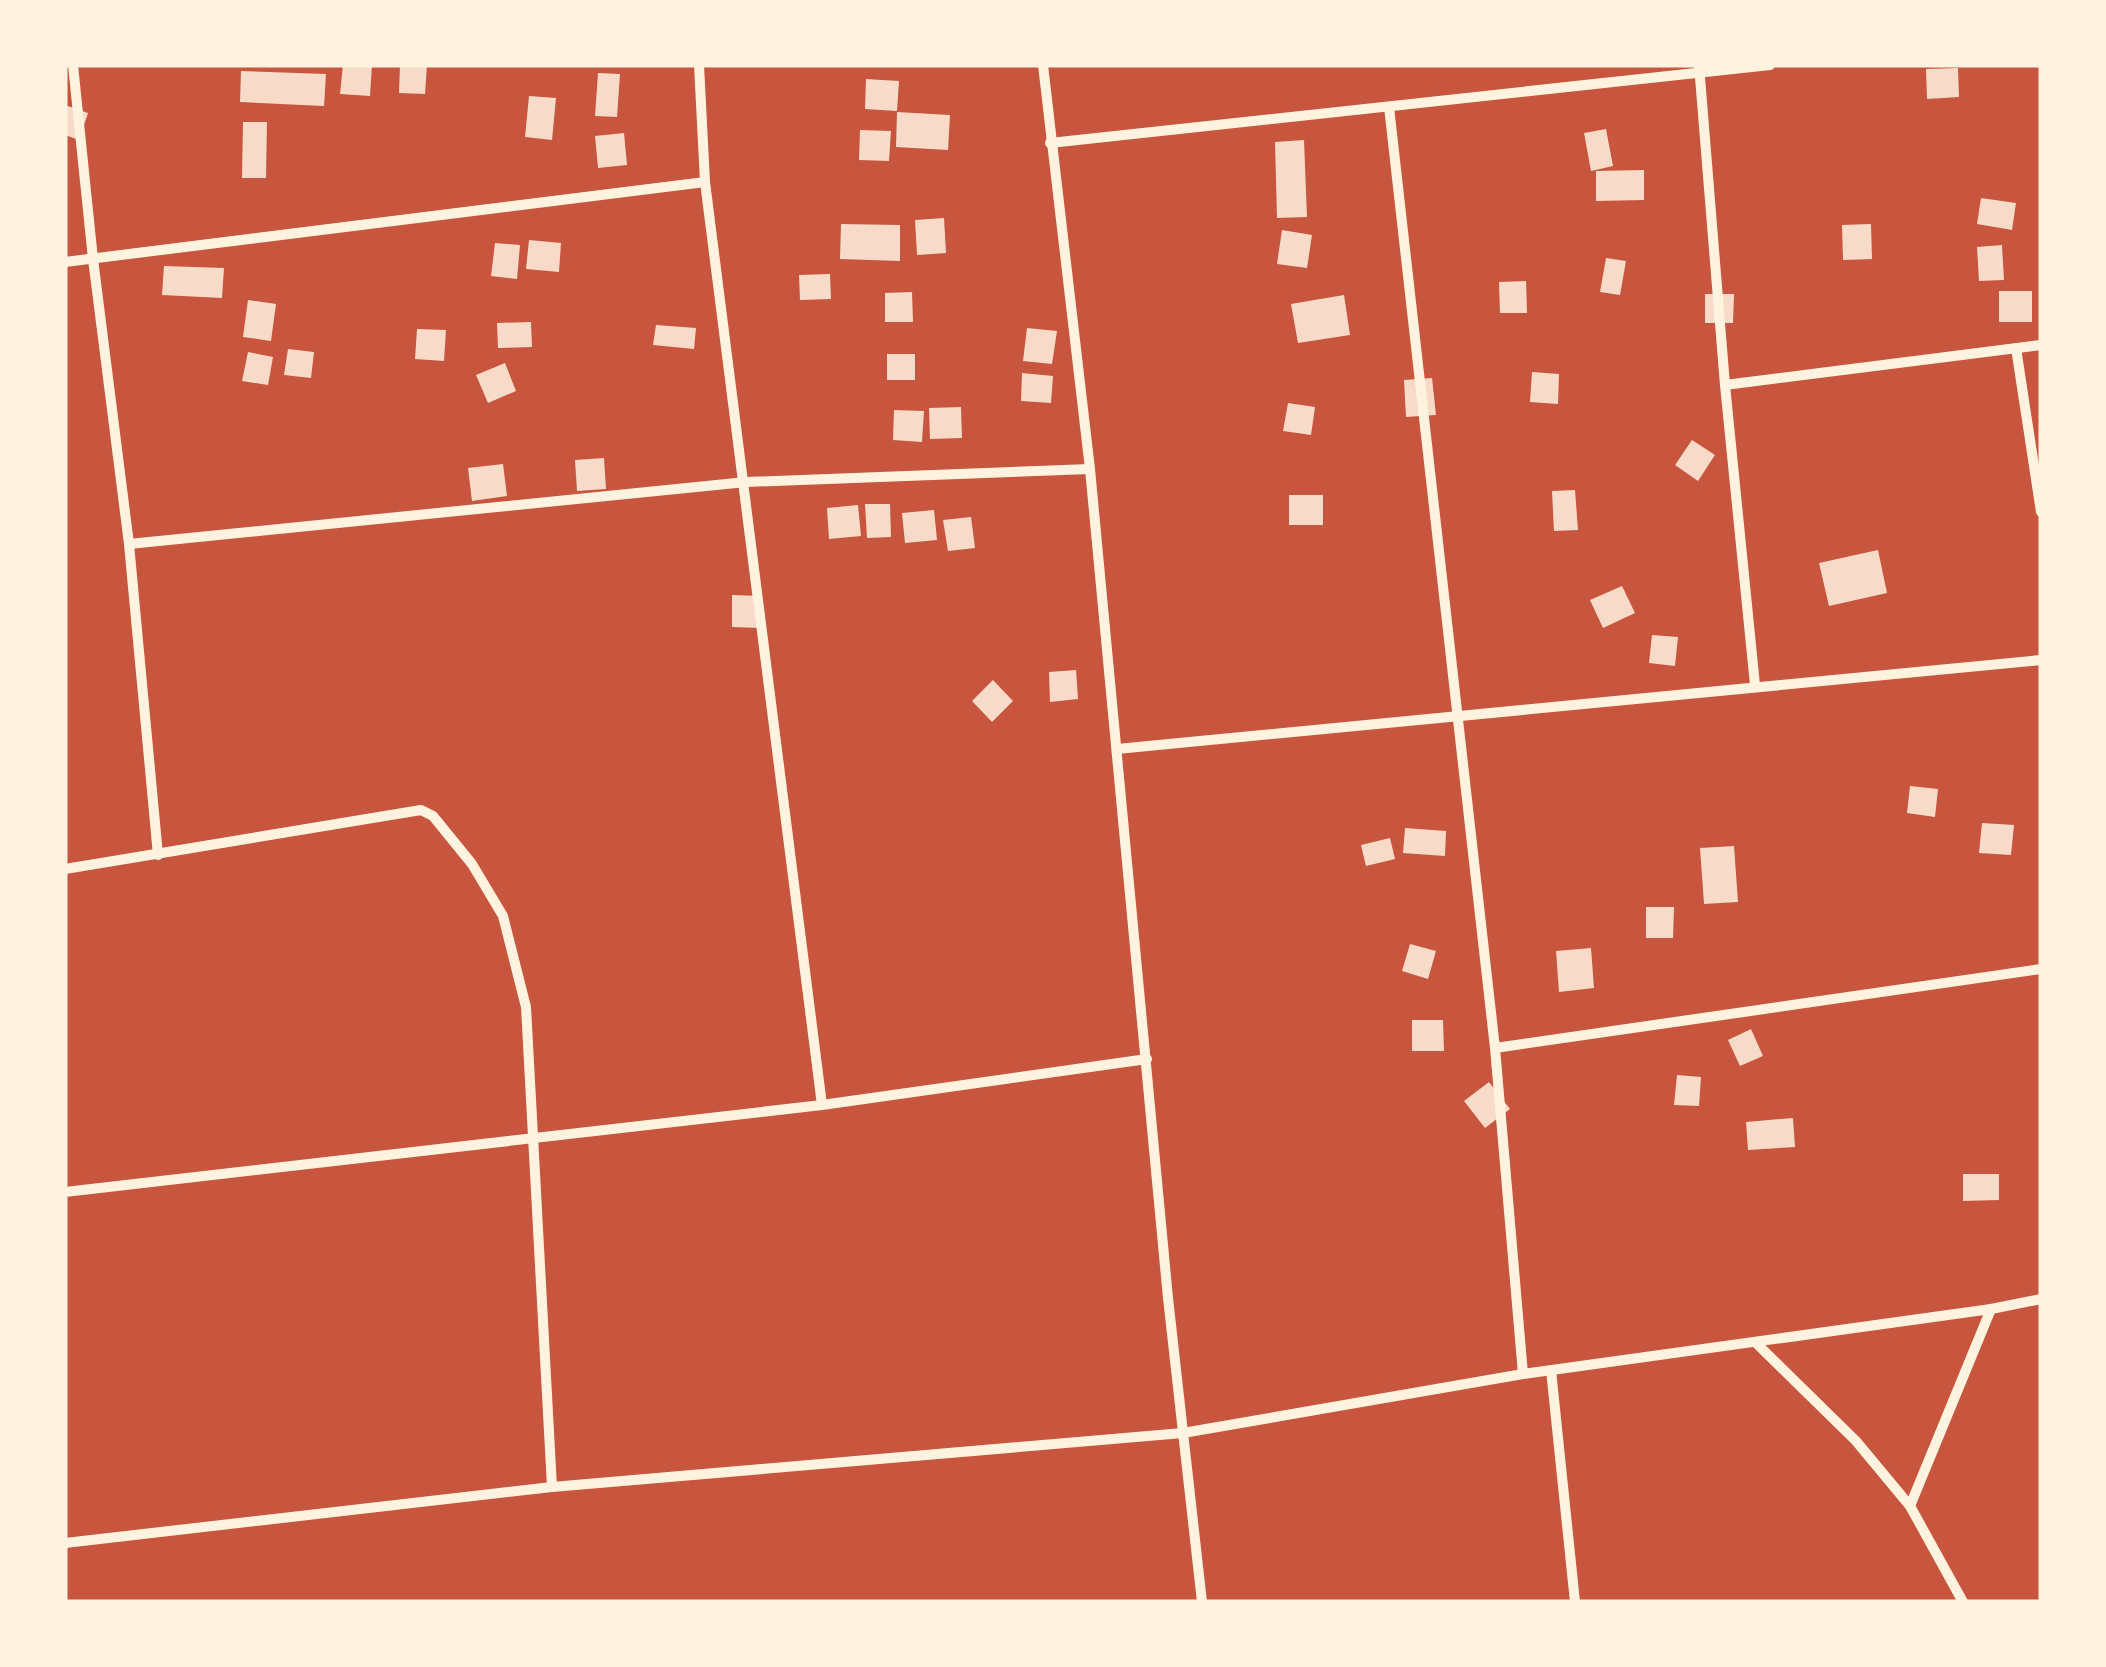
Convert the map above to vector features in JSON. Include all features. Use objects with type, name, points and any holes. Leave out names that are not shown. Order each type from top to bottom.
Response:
[{"type":"street","points":[[73,65],[129,544],[158,854]]},
{"type":"street","points":[[698,65],[705,182],[822,1105]]},
{"type":"street","points":[[1043,65],[1090,468],[1202,1602]]},
{"type":"street","points":[[1050,143],[1700,69],[1770,65]]},
{"type":"street","points":[[1700,69],[1725,385],[1755,685]]},
{"type":"street","points":[[1388,107],[1495,1048],[1523,1374]]},
{"type":"street","points":[[65,262],[705,182]]},
{"type":"street","points":[[1725,385],[2041,345]]},
{"type":"street","points":[[2016,348],[2041,512]]},
{"type":"street","points":[[129,544],[746,482],[1090,468]]},
{"type":"street","points":[[1117,750],[2041,660]]},
{"type":"street","points":[[65,869],[405,810],[421,810],[433,816],[472,864],[502,916],[526,1007],[552,1487]]},
{"type":"street","points":[[1495,1048],[2041,969]]},
{"type":"street","points":[[65,1192],[822,1105],[1148,1059]]},
{"type":"street","points":[[65,1543],[552,1487],[1183,1434],[1523,1374],[2041,1299]]},
{"type":"street","points":[[1910,1506],[1991,1309]]},
{"type":"street","points":[[1756,1343],[1856,1441],[1910,1506],[1963,1602]]},
{"type":"street","points":[[1551,1370],[1575,1602]]},
{"type":"building","points":[[343,65],[372,65],[370,96],[340,94]]},
{"type":"building","points":[[400,65],[427,65],[425,94],[399,93]]},
{"type":"building","points":[[1958,68],[1959,97],[1927,99],[1926,69]]},
{"type":"building","points":[[241,71],[326,74],[324,106],[240,102]]},
{"type":"building","points":[[598,73],[620,74],[617,117],[595,116]]},
{"type":"building","points":[[866,79],[899,81],[897,111],[865,109]]},
{"type":"building","points":[[529,96],[556,98],[552,140],[525,137]]},
{"type":"building","points":[[65,105],[88,113],[79,140],[65,135]]},
{"type":"building","points":[[897,112],[950,115],[948,150],[896,147]]},
{"type":"building","points":[[243,122],[267,122],[266,178],[242,178]]},
{"type":"building","points":[[1606,129],[1613,166],[1591,171],[1584,133]]},
{"type":"building","points":[[860,130],[891,131],[889,161],[859,160]]},
{"type":"building","points":[[624,133],[627,165],[598,168],[595,136]]},
{"type":"building","points":[[1304,140],[1307,217],[1277,218],[1275,142]]},
{"type":"building","points":[[1644,170],[1644,200],[1596,201],[1596,171]]},
{"type":"building","points":[[1981,198],[2016,203],[2012,230],[1977,224]]},
{"type":"building","points":[[944,218],[946,253],[917,255],[915,220]]},
{"type":"building","points":[[841,224],[900,225],[900,261],[840,259]]},
{"type":"building","points":[[1871,224],[1872,259],[1843,260],[1842,225]]},
{"type":"building","points":[[1282,230],[1312,235],[1307,268],[1277,264]]},
{"type":"building","points":[[529,240],[561,243],[559,272],[526,269]]},
{"type":"building","points":[[495,243],[520,245],[517,279],[491,276]]},
{"type":"building","points":[[2002,245],[2004,280],[1979,281],[1977,247]]},
{"type":"building","points":[[1606,258],[1626,261],[1620,295],[1600,292]]},
{"type":"building","points":[[164,266],[224,268],[222,298],[162,295]]},
{"type":"building","points":[[830,274],[831,299],[800,300],[799,275]]},
{"type":"building","points":[[1526,281],[1527,313],[1500,313],[1499,282]]},
{"type":"building","points":[[1999,291],[2032,291],[2032,322],[1999,322]]},
{"type":"building","points":[[912,292],[913,322],[885,322],[885,293]]},
{"type":"building","points":[[1705,294],[1734,294],[1733,323],[1705,323]]},
{"type":"building","points":[[1344,295],[1350,335],[1298,343],[1291,304]]},
{"type":"building","points":[[248,300],[276,304],[271,341],[243,337]]},
{"type":"building","points":[[531,322],[532,347],[498,348],[497,323]]},
{"type":"building","points":[[656,325],[696,328],[694,349],[653,345]]},
{"type":"building","points":[[1027,328],[1057,331],[1052,364],[1023,361]]},
{"type":"building","points":[[417,329],[446,330],[444,361],[415,359]]},
{"type":"building","points":[[288,349],[314,352],[311,378],[284,375]]},
{"type":"building","points":[[248,352],[273,357],[268,385],[242,381]]},
{"type":"building","points":[[887,354],[915,354],[915,380],[887,380]]},
{"type":"building","points":[[505,363],[516,391],[488,403],[476,375]]},
{"type":"building","points":[[1532,372],[1559,374],[1558,404],[1530,402]]},
{"type":"building","points":[[1022,373],[1053,376],[1051,403],[1021,401]]},
{"type":"building","points":[[1432,378],[1436,415],[1406,417],[1404,380]]},
{"type":"building","points":[[1288,403],[1315,407],[1311,435],[1283,431]]},
{"type":"building","points":[[961,407],[962,438],[930,439],[929,408]]},
{"type":"building","points":[[894,410],[924,411],[922,442],[893,440]]},
{"type":"building","points":[[1692,440],[1715,455],[1698,481],[1675,465]]},
{"type":"building","points":[[604,458],[606,489],[577,491],[575,460]]},
{"type":"building","points":[[503,464],[507,496],[472,501],[468,468]]},
{"type":"building","points":[[1575,490],[1578,530],[1554,531],[1552,491]]},
{"type":"building","points":[[1289,495],[1323,495],[1323,525],[1289,525]]},
{"type":"building","points":[[865,504],[890,504],[891,537],[867,538]]},
{"type":"building","points":[[858,505],[861,536],[829,539],[827,508]]},
{"type":"building","points":[[934,510],[937,540],[905,543],[902,513]]},
{"type":"building","points":[[971,517],[975,548],[948,551],[943,520]]},
{"type":"building","points":[[1878,550],[1887,593],[1829,606],[1819,563]]},
{"type":"building","points":[[1622,586],[1635,613],[1603,628],[1590,600]]},
{"type":"building","points":[[732,595],[761,596],[760,628],[732,627]]},
{"type":"building","points":[[1652,635],[1678,637],[1675,666],[1649,663]]},
{"type":"building","points":[[1076,670],[1078,699],[1050,702],[1049,672]]},
{"type":"building","points":[[993,680],[1013,701],[992,722],[972,701]]},
{"type":"building","points":[[1910,786],[1938,789],[1935,817],[1907,813]]},
{"type":"building","points":[[1982,823],[2014,825],[2011,855],[1979,853]]},
{"type":"building","points":[[1405,828],[1446,831],[1445,856],[1403,853]]},
{"type":"building","points":[[1390,838],[1395,859],[1366,866],[1361,845]]},
{"type":"building","points":[[1734,846],[1738,902],[1704,904],[1700,848]]},
{"type":"building","points":[[1646,907],[1674,907],[1673,938],[1646,938]]},
{"type":"building","points":[[1410,944],[1436,951],[1428,979],[1402,971]]},
{"type":"building","points":[[1591,948],[1594,988],[1559,992],[1556,951]]},
{"type":"building","points":[[1412,1020],[1443,1020],[1444,1051],[1412,1051]]},
{"type":"building","points":[[1751,1029],[1763,1056],[1740,1066],[1728,1040]]},
{"type":"building","points":[[1677,1075],[1701,1077],[1699,1106],[1674,1105]]},
{"type":"building","points":[[1489,1082],[1510,1109],[1485,1128],[1464,1101]]},
{"type":"building","points":[[1793,1118],[1795,1147],[1748,1150],[1746,1122]]},
{"type":"building","points":[[1963,1174],[1999,1174],[1999,1200],[1963,1201]]}]
